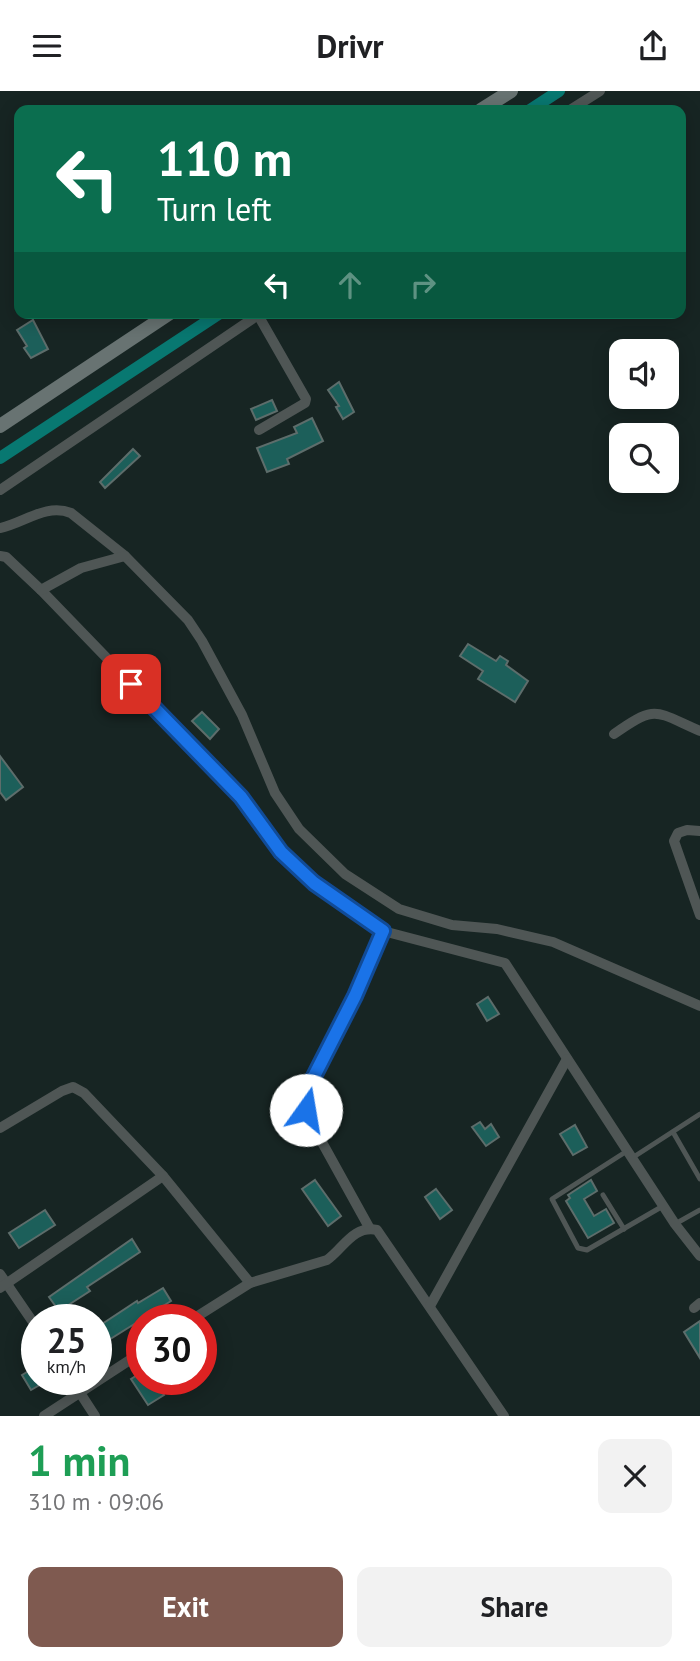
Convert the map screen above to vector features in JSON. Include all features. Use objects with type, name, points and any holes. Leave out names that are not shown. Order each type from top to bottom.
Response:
[{"type":"street","points":[[489,105],[511,91]]},
{"type":"street","points":[[578,105],[600,91]]},
{"type":"street","points":[[2,422],[161,319]]},
{"type":"street","points":[[0,490],[252,319]]},
{"type":"street","points":[[259,430],[304,403],[306,399],[262,319]]},
{"type":"street","points":[[0,528],[46,510],[62,509],[71,513],[125,556],[188,620],[242,715],[275,793],[299,829],[345,874],[400,909],[452,925],[497,929],[553,942],[700,1006]]},
{"type":"street","points":[[0,556],[6,557],[41,590],[241,797],[281,852],[314,883],[383,931],[505,963],[663,1206],[700,1256]]},
{"type":"street","points":[[41,590],[81,568],[125,556]]},
{"type":"street","points":[[614,734],[645,715],[656,712],[700,731]]},
{"type":"street","points":[[700,831],[687,830],[678,833],[674,841],[700,915]]},
{"type":"street","points":[[383,931],[355,996],[305,1094],[306,1110],[370,1229],[383,1235],[505,1416]]},
{"type":"street","points":[[430,1306],[566,1059]]},
{"type":"street","points":[[0,1128],[72,1087],[84,1093],[163,1176],[250,1283]]},
{"type":"street","points":[[3,1286],[163,1176]]},
{"type":"street","points":[[217,1304],[250,1283],[327,1260],[335,1255],[346,1239],[370,1229]]},
{"type":"street","points":[[0,1274],[3,1286],[21,1308]]},
{"type":"street","points":[[44,1416],[74,1395]]},
{"type":"street","points":[[82,1395],[95,1416]]},
{"type":"lane","points":[[663,1206],[587,1250],[581,1250],[552,1199],[673,1132],[700,1114]]},
{"type":"lane","points":[[673,1132],[700,1179]]},
{"type":"lane","points":[[603,1195],[624,1229]]},
{"type":"lane","points":[[675,1224],[700,1210]]},
{"type":"building","points":[[33,320],[48,349],[31,358],[17,330]]},
{"type":"building","points":[[339,382],[354,412],[343,419],[336,407],[339,406],[328,390]]},
{"type":"building","points":[[272,400],[277,411],[256,420],[251,409]]},
{"type":"building","points":[[312,418],[323,441],[287,459],[289,464],[267,472],[257,448],[297,433],[294,427]]},
{"type":"building","points":[[133,449],[140,456],[105,488],[100,482]]},
{"type":"building","points":[[468,644],[496,661],[500,656],[508,661],[506,665],[528,681],[515,702],[478,679],[483,671],[460,656]]},
{"type":"building","points":[[202,712],[219,729],[210,739],[192,721]]},
{"type":"building","points":[[0,756],[23,787],[6,800],[0,792]]},
{"type":"building","points":[[488,997],[499,1014],[487,1021],[477,1004]]},
{"type":"building","points":[[480,1122],[485,1129],[491,1124],[499,1137],[486,1146],[472,1127]]},
{"type":"building","points":[[575,1125],[587,1147],[573,1155],[560,1134]]},
{"type":"building","points":[[315,1180],[341,1216],[328,1226],[302,1189]]},
{"type":"building","points":[[591,1180],[597,1191],[584,1199],[594,1216],[606,1209],[614,1223],[588,1238],[566,1201],[570,1198],[568,1195]]},
{"type":"building","points":[[436,1189],[452,1210],[440,1219],[425,1197]]},
{"type":"building","points":[[45,1210],[55,1225],[19,1248],[9,1233]]},
{"type":"building","points":[[132,1239],[140,1252],[87,1287],[90,1291],[70,1304],[54,1304],[49,1297]]},
{"type":"building","points":[[163,1288],[171,1301],[166,1304],[132,1304],[137,1301],[138,1303]]},
{"type":"building","points":[[126,1308],[126,1329],[112,1338],[112,1317]]},
{"type":"building","points":[[700,1321],[700,1358],[684,1332]]},
{"type":"building","points":[[141,1395],[164,1395],[148,1405]]},
{"type":"waterway","points":[[538,105],[559,91]]},
{"type":"waterway","points":[[0,458],[211,319]]},
{"type":"route","points":[[131,684],[241,797],[281,852],[314,883],[383,931],[355,996],[305,1094],[306,1110]]}]
